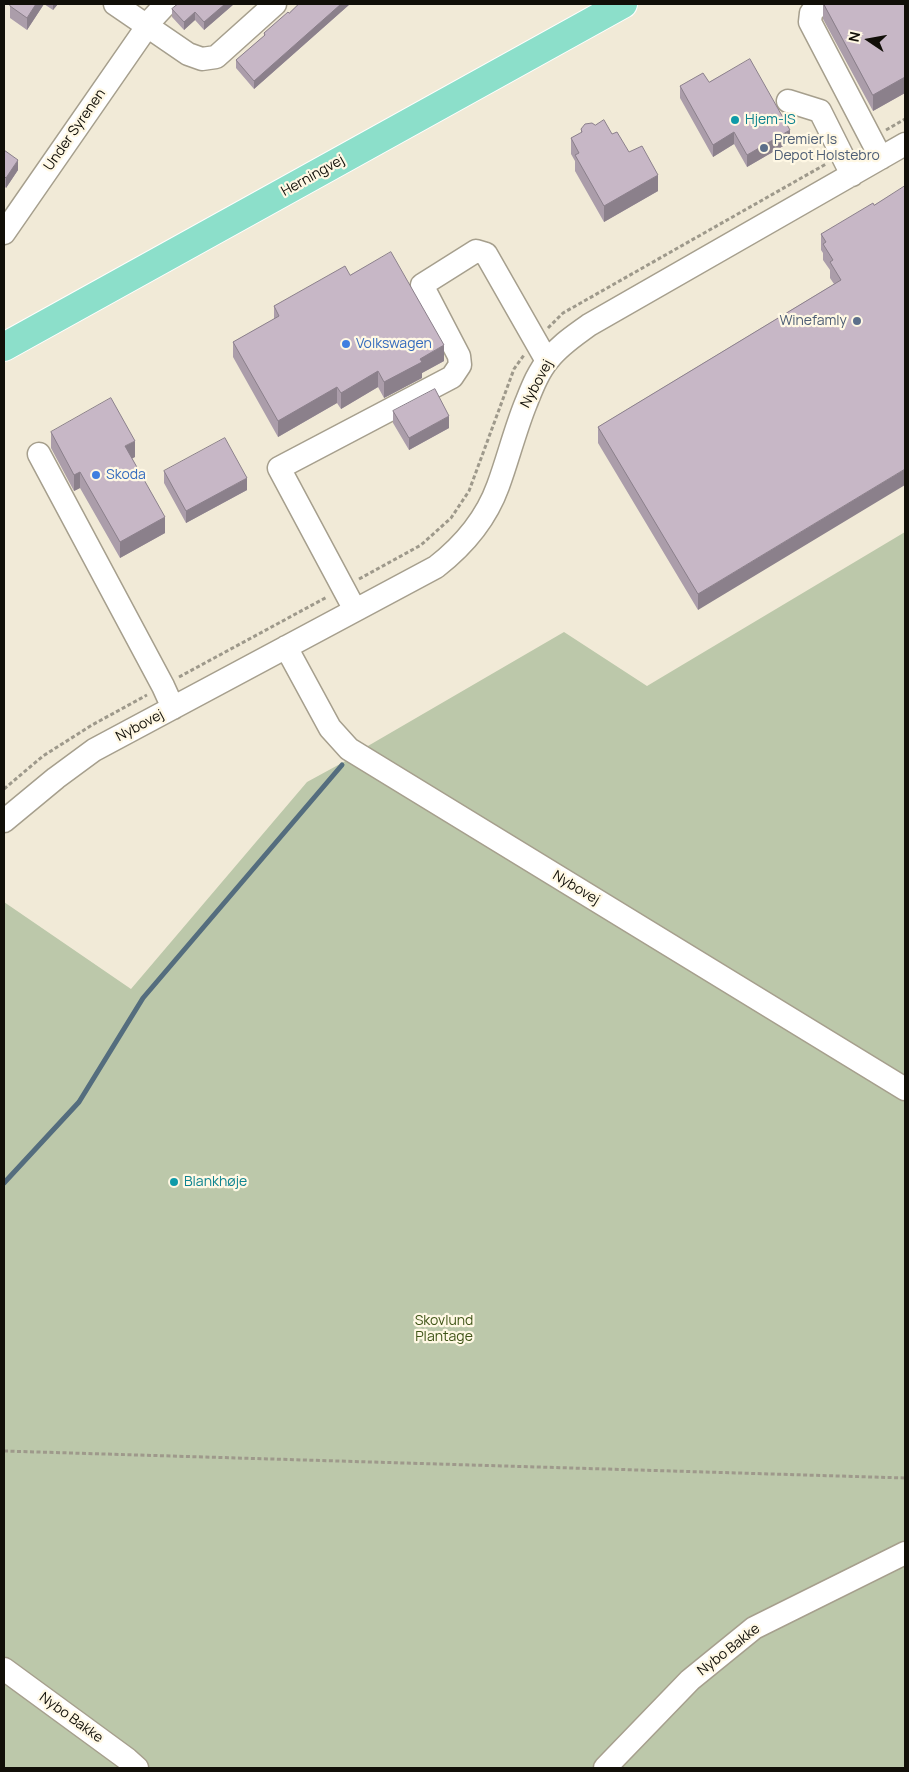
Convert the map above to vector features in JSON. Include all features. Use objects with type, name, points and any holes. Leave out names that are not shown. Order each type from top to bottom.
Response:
[{"type":"main road","name":"Herningvej","points":[[4,347],[623,4]]},
{"type":"street","points":[[115,4],[188,54],[202,59],[216,56],[275,4]]},
{"type":"street","name":"Under Syrenen","points":[[4,233],[147,26],[166,4]]},
{"type":"street","points":[[819,4],[811,13],[810,22],[876,148]]},
{"type":"street","points":[[788,101],[820,111],[847,165]]},
{"type":"street","name":"Nybovej","points":[[4,821],[56,778],[94,750],[436,567],[454,553],[482,520],[498,487],[520,417],[533,386],[547,361],[565,342],[589,325],[876,148],[905,144]]},
{"type":"street","points":[[355,610],[279,468],[452,377],[460,366],[459,356],[422,285],[476,251],[486,254],[547,361]]},
{"type":"street","points":[[38,454],[173,708]]},
{"type":"street","name":"Nybovej","points":[[286,647],[330,728],[349,749],[905,1089]]},
{"type":"street","name":"Nybo Bakke","points":[[605,1768],[690,1680],[754,1628],[905,1553]]},
{"type":"street","name":"Nybo Bakke","points":[[4,1669],[128,1759],[137,1768]]},
{"type":"path","points":[[876,148],[905,119]]},
{"type":"path","points":[[4,789],[43,756],[92,725],[421,545],[451,518],[469,491],[514,369],[536,339],[563,313],[847,165]]},
{"type":"path","points":[[4,1451],[905,1478]]},
{"type":"green space","points":[[905,532],[905,1081],[361,750],[564,632],[647,686]]},
{"type":"green space","name":"Skovlund Plantage","points":[[351,758],[905,1094],[905,1768],[4,1768],[4,902],[131,989],[307,782]]},
{"type":"building","points":[[11,4],[36,4],[27,18],[10,6]]},
{"type":"building","points":[[178,4],[225,4],[204,22],[195,12],[184,22],[172,9]]},
{"type":"building","points":[[299,4],[341,4],[254,81],[236,60],[265,35],[264,33]]},
{"type":"building","points":[[824,4],[905,4],[905,77],[873,95]]},
{"type":"building","name":"Hjem-IS","points":[[750,59],[790,130],[747,155],[734,132],[713,145],[680,86],[703,73],[709,82]]},
{"type":"building","points":[[604,120],[612,134],[617,132],[629,152],[642,146],[658,175],[604,206],[575,155],[579,153],[571,138],[582,132],[581,129],[585,124],[592,123],[595,125]]},
{"type":"building","points":[[4,150],[18,160],[6,178],[4,176]]},
{"type":"building","points":[[905,186],[905,469],[698,594],[598,427],[841,280],[830,262],[833,260],[823,244],[826,242],[821,234]]},
{"type":"building","name":"Volkswagen","points":[[391,252],[444,345],[420,359],[422,362],[384,382],[378,371],[341,393],[337,387],[278,421],[233,342],[279,316],[274,306],[345,266],[350,275]]},
{"type":"building","points":[[435,389],[449,416],[409,438],[393,411]]},
{"type":"building","name":"Skoda","points":[[111,398],[135,441],[125,446],[165,517],[120,542],[80,472],[74,475],[51,432]]},
{"type":"building","points":[[225,438],[247,478],[186,511],[164,471]]},
{"type":"waterway","points":[[4,1183],[79,1102],[143,998],[342,765]]},
{"type":"place","name":"Hjem-IS","points":[[735,120]]},
{"type":"place","name":"Premier Is Depot Holstebro","points":[[764,148]]},
{"type":"place","name":"Winefamly","points":[[857,321]]},
{"type":"place","name":"Volkswagen","points":[[346,344]]},
{"type":"place","name":"Skoda","points":[[96,475]]},
{"type":"place","name":"Blankhøje","points":[[174,1182]]}]
